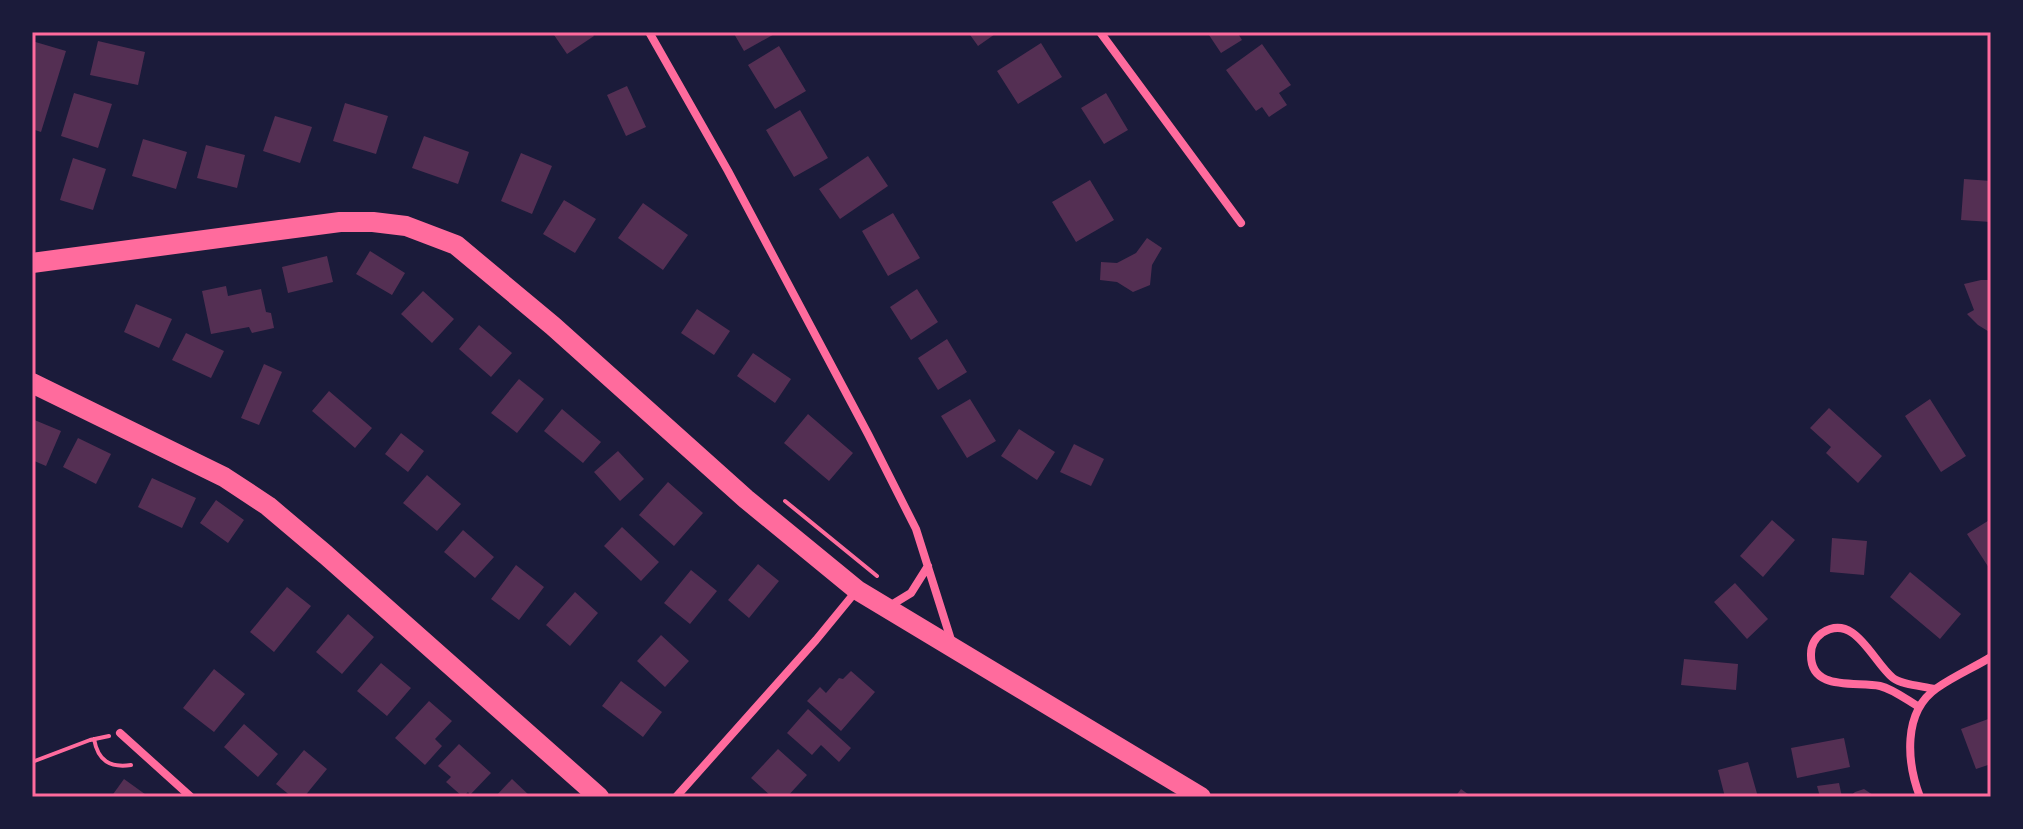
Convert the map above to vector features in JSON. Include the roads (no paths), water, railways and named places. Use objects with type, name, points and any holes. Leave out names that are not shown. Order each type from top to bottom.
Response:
[{"type":"highway","points":[[32,263],[340,222],[406,226],[456,245],[746,499],[857,590],[1201,797]]},
{"type":"highway","points":[[32,383],[224,477],[268,506],[599,797]]},
{"type":"street","points":[[649,32],[728,171],[916,529],[955,651]]},
{"type":"street","points":[[1100,32],[1241,223]]},
{"type":"street","points":[[887,608],[911,593],[928,566]]},
{"type":"street","points":[[676,797],[857,590]]},
{"type":"street","points":[[1919,707],[1882,686],[1826,680],[1815,672],[1811,647],[1818,636],[1830,628],[1845,628],[1857,636],[1895,680],[1935,689]]},
{"type":"street","points":[[1920,797],[1910,756],[1919,707],[1935,689],[1991,657]]},
{"type":"street","points":[[120,733],[191,797]]}]
